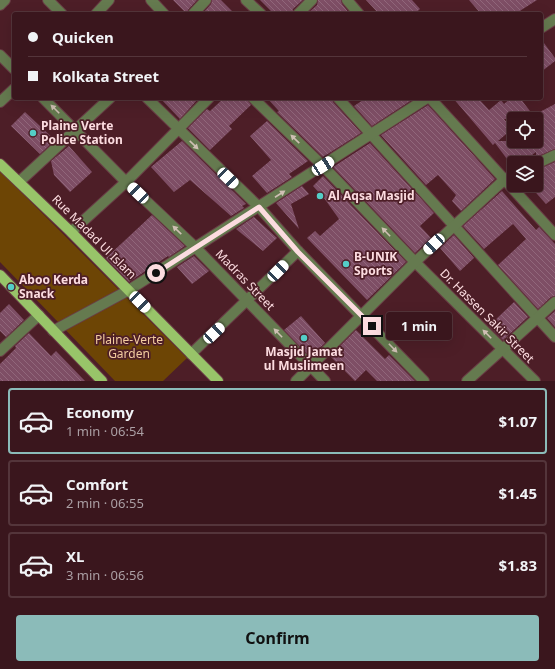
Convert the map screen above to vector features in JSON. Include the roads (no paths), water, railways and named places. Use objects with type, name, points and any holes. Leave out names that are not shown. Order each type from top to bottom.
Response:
[{"type":"main road","name":"Rue Madad Ul Islam","points":[[0,164],[71,232],[218,381]]},
{"type":"main road","points":[[0,275],[102,381]]},
{"type":"street","points":[[0,5],[5,0]]},
{"type":"street","points":[[48,0],[60,12]]},
{"type":"street","points":[[98,12],[109,0]]},
{"type":"street","points":[[151,0],[162,12]]},
{"type":"street","points":[[195,12],[206,0]]},
{"type":"street","points":[[246,0],[259,12]]},
{"type":"street","points":[[300,12],[312,0]]},
{"type":"street","points":[[347,0],[357,12]]},
{"type":"street","points":[[543,27],[555,19]]},
{"type":"street","points":[[0,55],[12,67]]},
{"type":"street","points":[[0,102],[12,91]]},
{"type":"street","name":"Madras Street","points":[[45,100],[126,182],[196,248],[325,381]]},
{"type":"street","points":[[19,182],[108,100]]},
{"type":"street","points":[[149,100],[177,129],[259,207],[298,252],[424,381]]},
{"type":"street","points":[[71,232],[126,182],[207,100]]},
{"type":"street","name":"Dr. Hassen Sakir Street","points":[[255,100],[323,166],[415,262],[502,350],[535,381]]},
{"type":"street","points":[[340,100],[555,337]]},
{"type":"street","points":[[53,331],[129,290],[426,100]]},
{"type":"street","points":[[431,100],[507,175]]},
{"type":"street","points":[[543,161],[555,155]]},
{"type":"street","points":[[296,381],[415,262],[507,179]]},
{"type":"street","points":[[521,192],[555,235]]},
{"type":"street","points":[[192,354],[298,252]]},
{"type":"street","points":[[467,381],[555,302]]},
{"type":"street","points":[[0,351],[39,315]]},
{"type":"place","name":"Plaine Verte Police Station","points":[[33,133]]},
{"type":"place","name":"Al Aqsa Masjid","points":[[320,196]]},
{"type":"place","name":"B-UNIK Sports","points":[[346,264]]},
{"type":"place","name":"Aboo Kerda Snack","points":[[11,287]]},
{"type":"place","name":"Masjid Jamat ul Muslimeen","points":[[304,338]]},
{"type":"park label","name":"Plaine-Verte Garden","points":[[129,347]]}]
